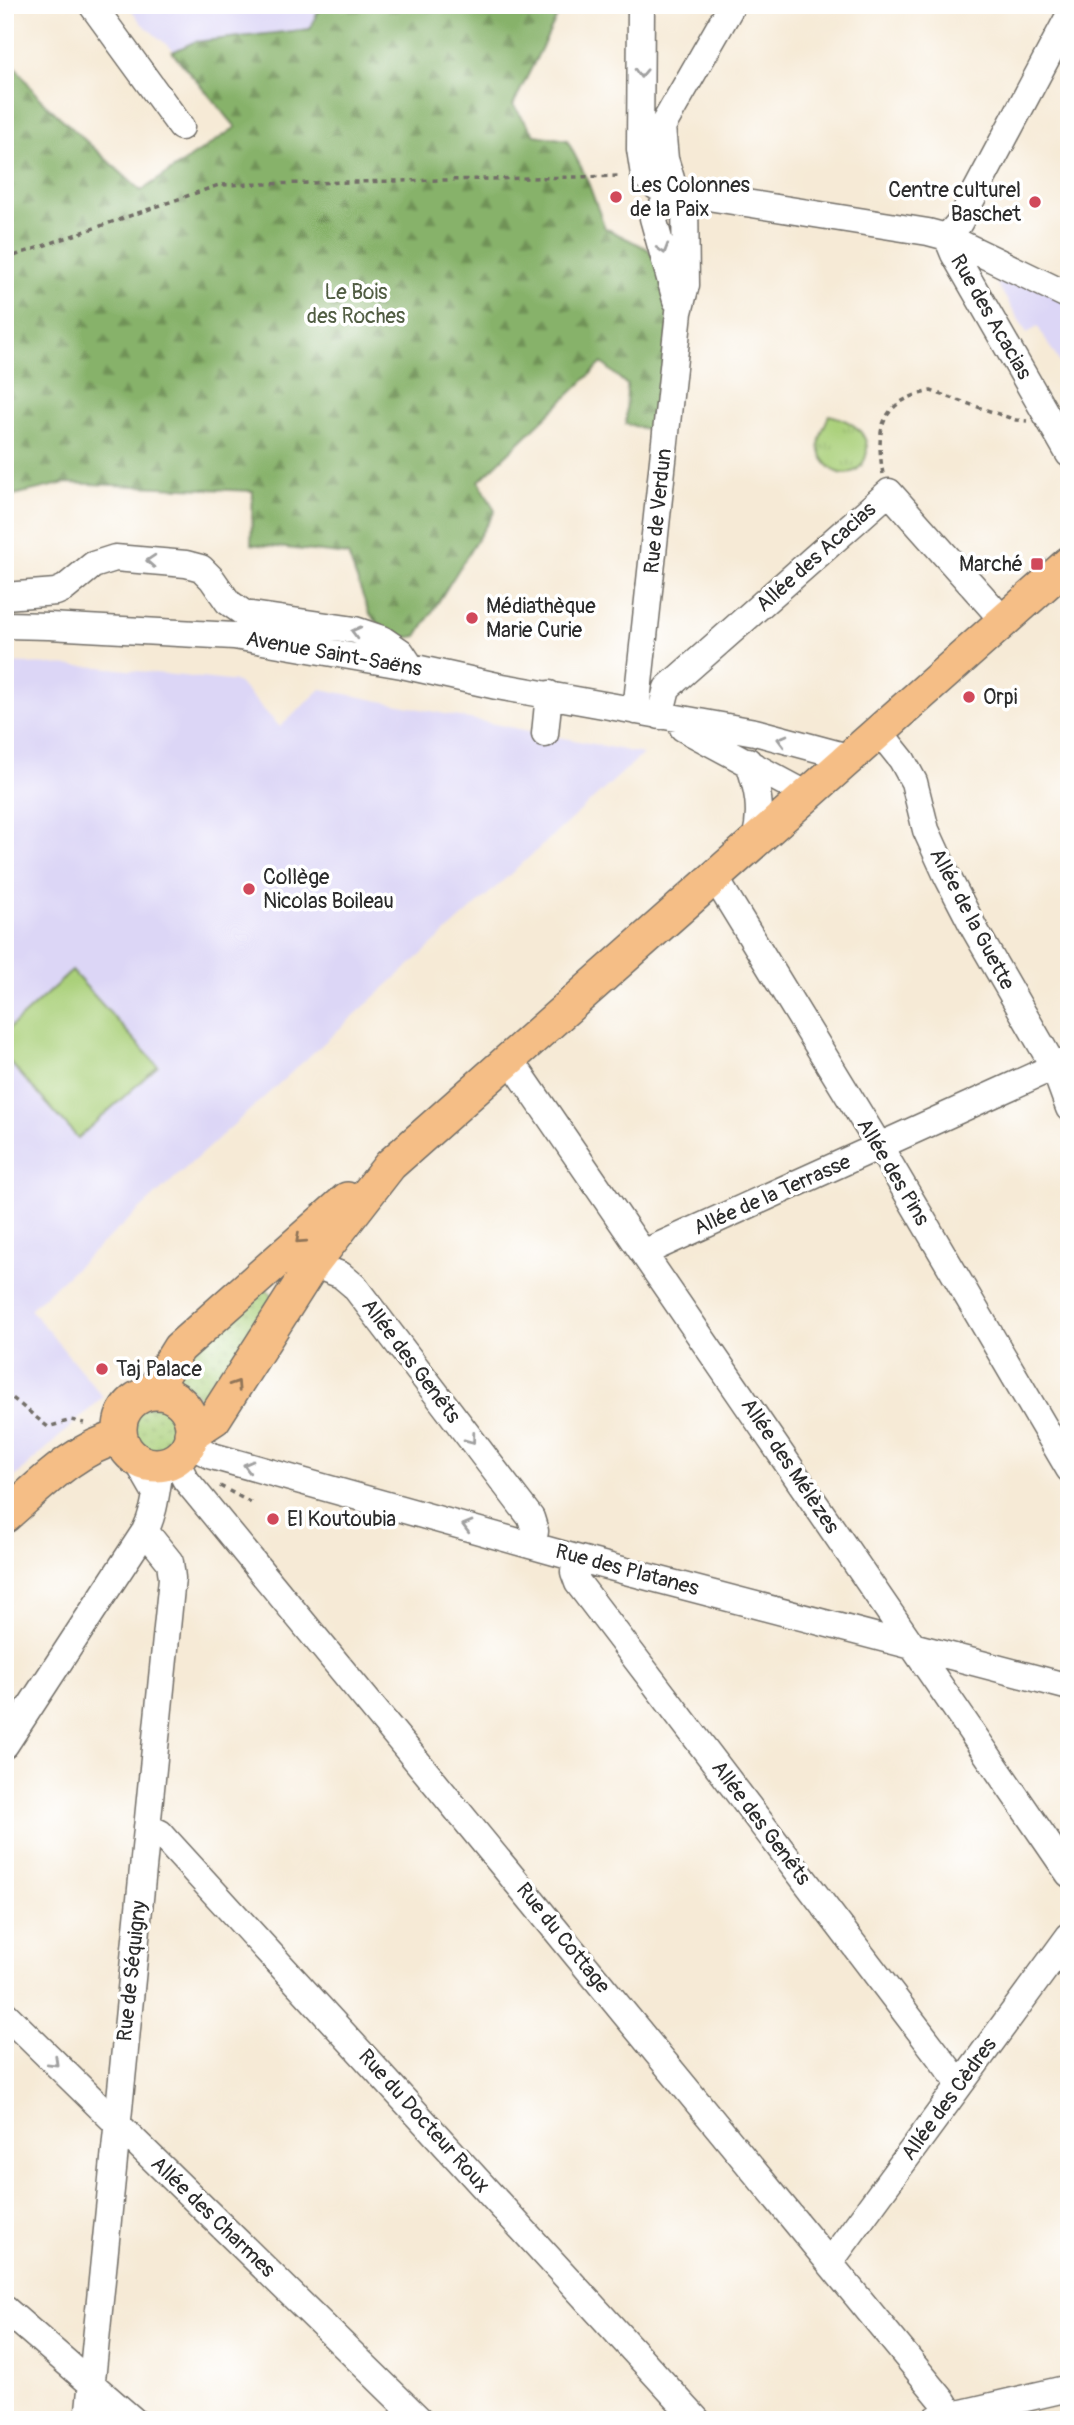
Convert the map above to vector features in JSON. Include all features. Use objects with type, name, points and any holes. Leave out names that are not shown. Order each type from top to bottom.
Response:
[{"type":"main road","points":[[150,1449],[131,1402],[151,1392],[179,1348],[314,1226],[390,1165],[1069,563]]},
{"type":"main road","points":[[5,1500],[65,1450],[150,1449],[214,1419],[313,1264],[390,1165]]},
{"type":"main road","points":[[150,1449],[188,1413],[173,1397],[151,1392]]},
{"type":"main road","points":[[5,1516],[77,1454],[101,1442],[150,1449]]},
{"type":"street","points":[[92,5],[181,127]]},
{"type":"street","points":[[641,5],[651,125]]},
{"type":"street","points":[[651,125],[732,5]]},
{"type":"street","points":[[1067,21],[959,223],[947,237],[1069,296]]},
{"type":"street","name":"Rue de Verdun","points":[[651,125],[640,149],[645,198],[679,312]]},
{"type":"street","name":"Rue de Verdun","points":[[648,713],[679,312],[686,285],[680,194],[651,125]]},
{"type":"street","name":"Rue des Acacias","points":[[644,176],[657,187],[680,194],[769,206],[947,237],[954,254],[1069,454]]},
{"type":"street","points":[[653,218],[680,194]]},
{"type":"street","name":"Allée des Acacias","points":[[648,713],[667,688],[889,492],[1003,620]]},
{"type":"street","points":[[5,596],[56,592],[93,565],[115,558],[186,564],[201,568],[228,602],[245,614],[355,630],[382,639],[401,652],[411,667]]},
{"type":"street","name":"Avenue Saint-Saëns","points":[[5,625],[49,625],[234,636],[755,732],[848,757]]},
{"type":"street","points":[[545,734],[549,694]]},
{"type":"street","name":"Avenue Saint-Saëns","points":[[648,713],[748,761],[806,794]]},
{"type":"street","name":"Allée de la Guette","points":[[878,730],[902,760],[914,782],[926,830],[947,876],[1061,1064],[1069,1108]]},
{"type":"street","points":[[748,761],[758,792],[759,825],[755,840]]},
{"type":"street","name":"Allée des Pins","points":[[714,876],[879,1147],[1069,1469]]},
{"type":"street","name":"Allée des Mélèzes","points":[[510,1059],[1069,1874]]},
{"type":"street","name":"Allée de la Terrasse","points":[[643,1253],[1061,1064]]},
{"type":"street","name":"Allée des Genêts","points":[[313,1264],[341,1275],[354,1286],[531,1518],[535,1531],[533,1544]]},
{"type":"street","points":[[5,1745],[145,1531],[155,1508],[150,1449]]},
{"type":"street","name":"Rue des Platanes","points":[[150,1449],[212,1456],[576,1558],[1069,1688]]},
{"type":"street","name":"Rue du Cottage","points":[[150,1449],[185,1479],[830,2262],[943,2400],[944,2418]]},
{"type":"street","name":"Rue de Séquigny","points":[[88,2420],[172,1578],[170,1562],[145,1531]]},
{"type":"street","name":"Allée des Genêts","points":[[576,1558],[574,1576],[578,1583],[960,2084]]},
{"type":"street","name":"Rue du Docteur Roux","points":[[147,1827],[160,1833],[169,1842],[697,2420]]},
{"type":"street","name":"Allée des Cèdres","points":[[830,2262],[1069,1937]]},
{"type":"street","name":"Allée des Charmes","points":[[5,2014],[420,2420]]},
{"type":"street","points":[[5,2309],[133,2420]]},
{"type":"street","points":[[944,2418],[1069,2388]]},
{"type":"path","points":[[5,259],[219,185],[644,176]]},
{"type":"path","points":[[889,492],[884,480],[878,441],[888,414],[906,398],[931,391],[1016,420],[1032,422],[1046,415]]},
{"type":"path","points":[[5,1392],[48,1427],[71,1420],[150,1449]]},
{"type":"path","points":[[219,1485],[255,1505]]},
{"type":"shaded area","points":[[128,5],[406,5],[252,116],[141,23]]},
{"type":"shaded area","points":[[1008,268],[1069,300],[1069,378],[1038,327],[1027,333],[993,277]]},
{"type":"shaded area","name":"Collège Nicolas Boileau","points":[[5,663],[100,667],[238,682],[280,727],[321,689],[643,754],[30,1309],[103,1397],[5,1486]]},
{"type":"green space","name":"Le Bois des Roches","points":[[321,5],[563,5],[513,105],[535,135],[567,140],[586,177],[605,228],[648,249],[668,280],[672,306],[654,431],[626,424],[627,385],[602,363],[479,481],[495,511],[417,636],[393,640],[369,613],[348,555],[251,544],[253,491],[65,483],[5,497],[5,53],[40,99],[141,191],[236,127],[172,52],[194,42],[310,29]]},
{"type":"green space","points":[[829,415],[850,423],[863,435],[867,447],[865,459],[859,468],[849,473],[838,472],[822,458],[819,446]]},
{"type":"green space","points":[[72,971],[158,1066],[78,1138],[5,1057],[5,1032]]},
{"type":"green space","points":[[265,1288],[275,1298],[206,1408],[193,1391],[176,1378],[190,1352]]},
{"type":"green space","points":[[155,1406],[171,1413],[178,1429],[171,1445],[155,1452],[139,1445],[132,1429],[139,1413]]},
{"type":"place","name":"Les Colonnes de la Paix","points":[[616,197]]},
{"type":"place","name":"Centre culturel Baschet","points":[[1035,202]]},
{"type":"place","name":"Marché","points":[[1037,564]]},
{"type":"place","name":"Médiathèque Marie Curie","points":[[472,618]]},
{"type":"place","name":"Orpi","points":[[969,697]]},
{"type":"place","name":"Collège Nicolas Boileau","points":[[249,889]]},
{"type":"place","name":"Taj Palace","points":[[102,1369]]},
{"type":"place","name":"El Koutoubia","points":[[273,1519]]}]
